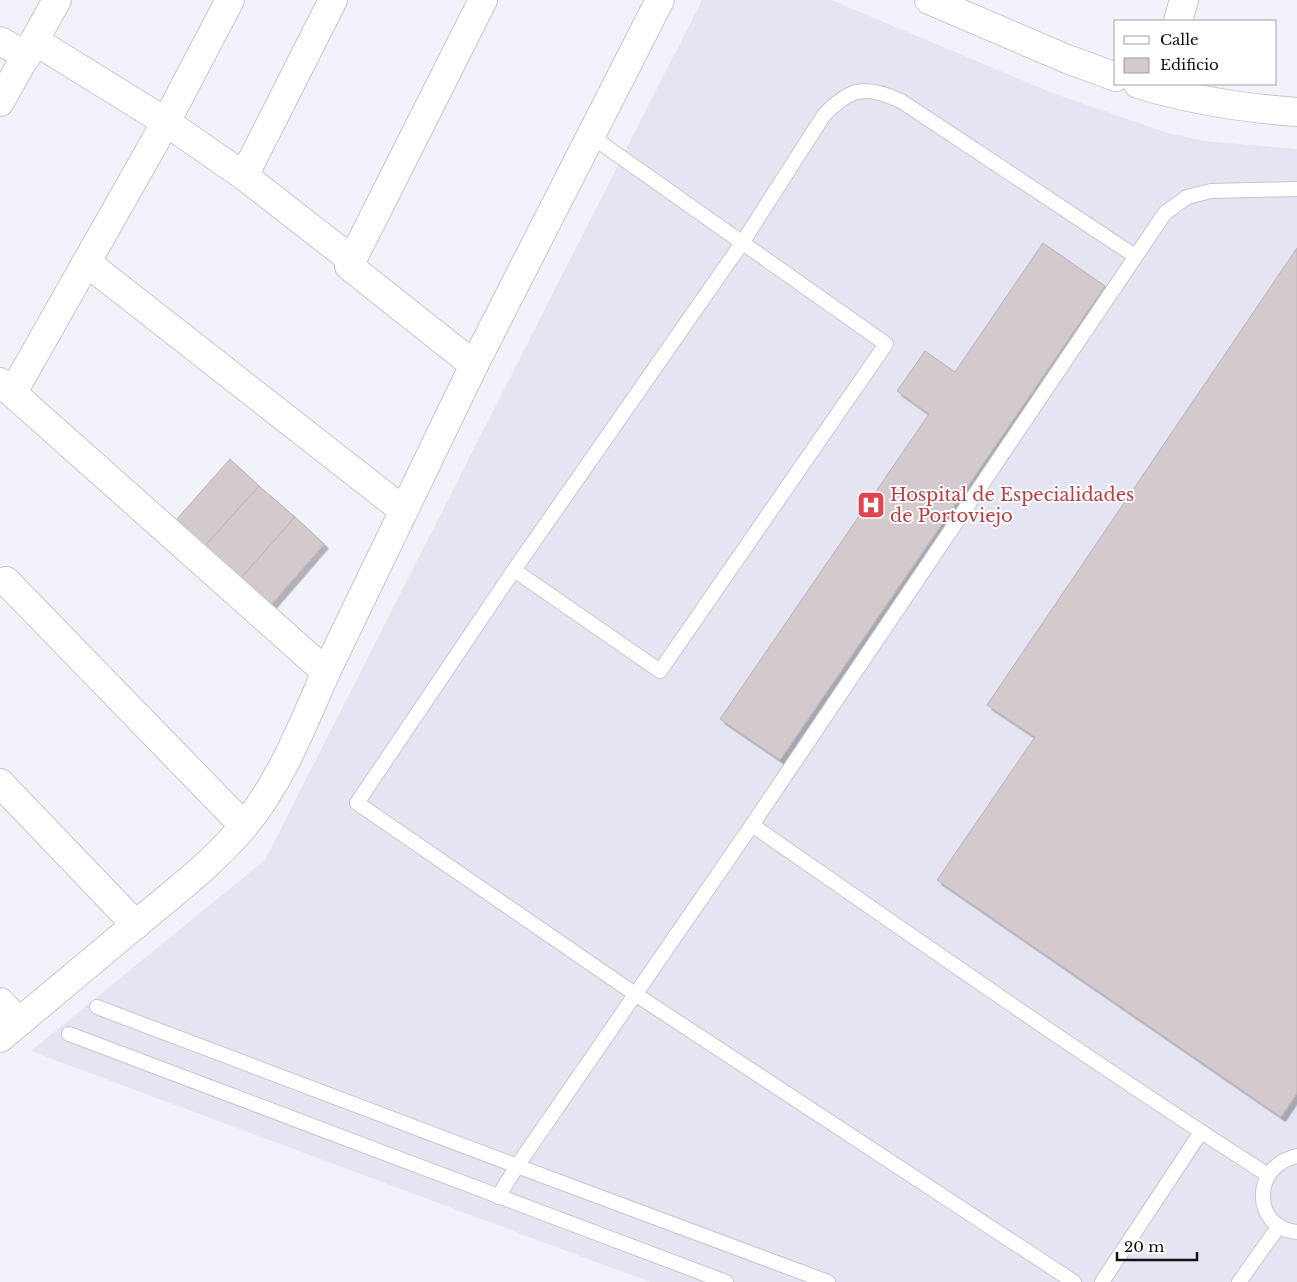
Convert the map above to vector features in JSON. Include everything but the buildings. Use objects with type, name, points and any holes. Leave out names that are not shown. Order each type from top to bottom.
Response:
[{"type":"street","points":[[0,102],[57,0]]},
{"type":"street","points":[[230,0],[166,122],[86,262],[6,387],[326,672]]},
{"type":"street","points":[[244,176],[333,0]]},
{"type":"street","points":[[474,365],[348,266],[483,0]]},
{"type":"street","points":[[0,1002],[10,1030],[202,869],[244,826],[265,796],[284,762],[474,365],[660,0]]},
{"type":"street","points":[[929,0],[1067,59],[1114,76]]},
{"type":"street","points":[[1178,20],[1184,0]]},
{"type":"street","points":[[0,41],[31,49],[166,122],[244,176],[352,260]]},
{"type":"street","points":[[1153,86],[1211,103],[1253,109],[1297,112]]},
{"type":"street","points":[[86,262],[403,510]]},
{"type":"street","points":[[6,581],[244,826]]},
{"type":"street","points":[[0,783],[136,924]]},
{"type":"lane","points":[[1074,1282],[635,994],[357,803],[514,570],[742,242],[824,115],[836,102],[852,93],[866,91],[883,93],[901,101],[1135,256]]},
{"type":"lane","points":[[514,570],[660,671],[886,344],[591,136]]},
{"type":"lane","points":[[498,1197],[517,1166],[752,825],[1165,213],[1187,197],[1210,191],[1297,189]]},
{"type":"lane","points":[[752,825],[961,970],[1268,1175]]},
{"type":"lane","points":[[97,1007],[828,1282]]},
{"type":"lane","points":[[69,1034],[726,1282]]},
{"type":"lane","points":[[1102,1282],[1201,1132]]},
{"type":"lane","points":[[1297,1156],[1285,1159],[1275,1166],[1263,1185],[1262,1197],[1270,1218],[1290,1232],[1297,1232]]},
{"type":"lane","points":[[1239,1282],[1279,1226]]},
{"type":"shaded area","name":"Hospital de Especialidades de Portoviejo","points":[[702,0],[831,0],[1055,94],[1168,133],[1203,141],[1297,149],[1297,1282],[650,1282],[31,1051],[265,860]]},
{"type":"place","name":"Hospital de Especialidades de Portoviejo","points":[[871,505]]}]
